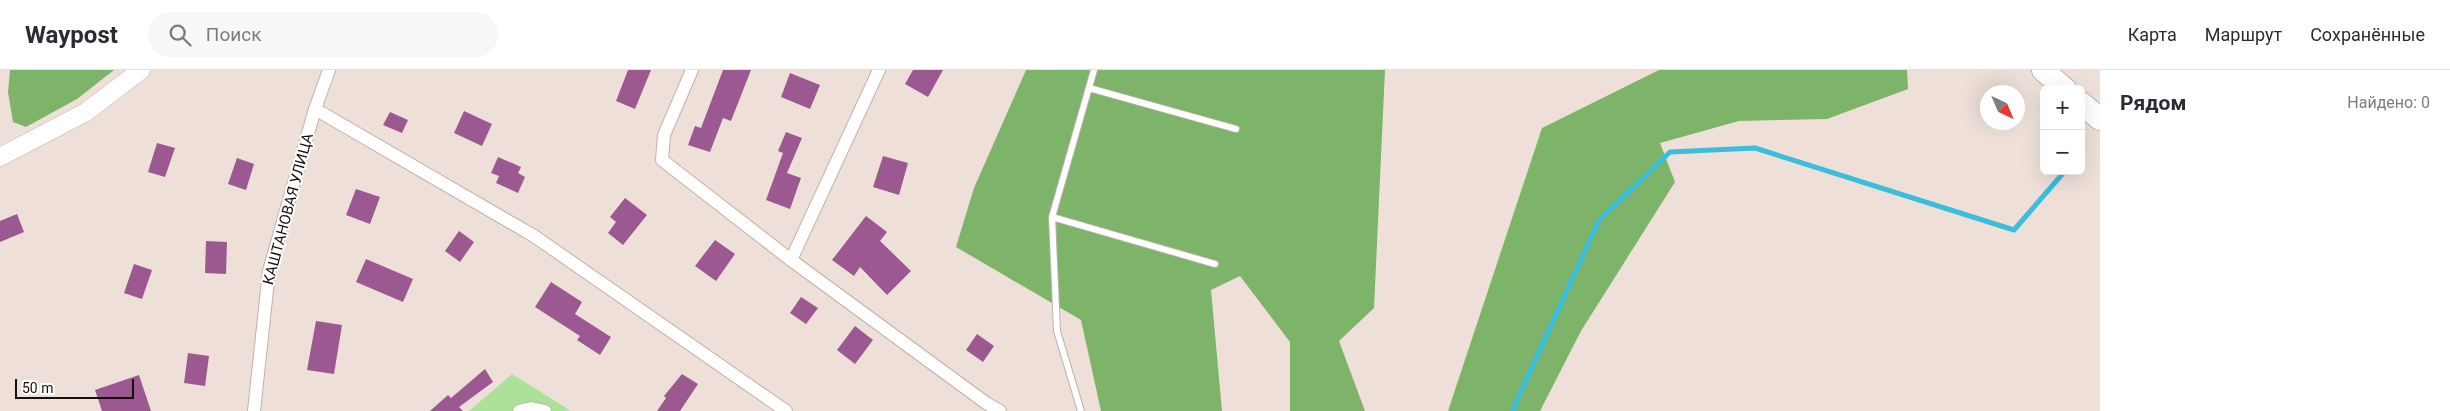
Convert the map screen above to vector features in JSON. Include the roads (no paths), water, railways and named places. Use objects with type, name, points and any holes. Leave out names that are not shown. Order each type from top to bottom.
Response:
[{"type":"highway","points":[[2043,70],[2060,85]]},
{"type":"highway","points":[[2085,106],[2100,119]]},
{"type":"main road","points":[[0,157],[86,112],[141,70]]},
{"type":"street","name":"КАШТАНОВАЯ УЛИЦА","points":[[254,411],[269,271],[316,108],[329,70]]},
{"type":"street","points":[[692,70],[664,135],[662,160],[791,260],[986,403],[1000,411]]},
{"type":"street","points":[[791,260],[879,70]]},
{"type":"street","points":[[316,108],[534,236],[786,411]]},
{"type":"street","points":[[519,411],[531,408],[545,411]]},
{"type":"lane","points":[[1081,411],[1057,332],[1052,217],[1094,70]]},
{"type":"lane","points":[[1089,88],[1236,129]]},
{"type":"lane","points":[[1052,217],[1214,264]]},
{"type":"waterway","points":[[1512,411],[1599,220],[1670,152],[1755,148],[2014,230],[2062,175]]}]
